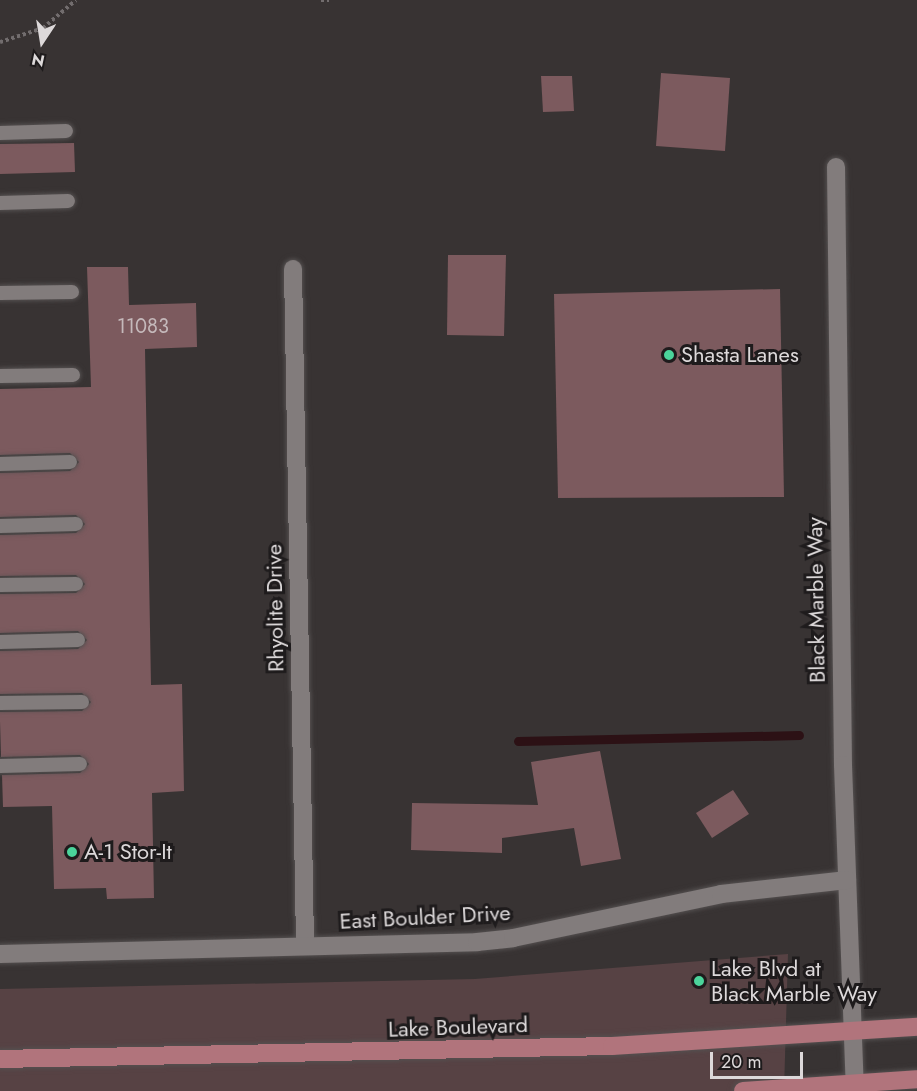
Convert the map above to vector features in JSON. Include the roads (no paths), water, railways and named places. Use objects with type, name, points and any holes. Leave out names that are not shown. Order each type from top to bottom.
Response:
[{"type":"main road","name":"Lake Boulevard","points":[[0,1059],[434,1051],[853,1032],[917,1027]]},
{"type":"main road","points":[[743,1091],[855,1088],[917,1079]]},
{"type":"street","name":"Black Marble Way","points":[[836,167],[847,880],[855,1088]]},
{"type":"street","name":"Rhyolite Drive","points":[[293,269],[305,946]]},
{"type":"street","name":"East Boulder Drive","points":[[0,954],[513,938],[721,894],[847,880]]},
{"type":"lane","points":[[0,133],[66,131]]},
{"type":"lane","points":[[0,203],[68,201]]},
{"type":"lane","points":[[0,293],[72,292]]},
{"type":"lane","points":[[0,376],[73,375]]},
{"type":"lane","points":[[0,464],[70,462]]},
{"type":"lane","points":[[0,526],[76,524]]},
{"type":"lane","points":[[0,585],[76,584]]},
{"type":"lane","points":[[0,642],[78,640]]},
{"type":"lane","points":[[0,704],[82,702]]},
{"type":"lane","points":[[0,766],[80,764]]},
{"type":"waterway","points":[[518,741],[799,735]]},
{"type":"place","name":"Shasta Lanes","points":[[669,355]]},
{"type":"place","name":"A-1 Stor-It","points":[[72,852]]},
{"type":"place","name":"Lake Blvd at Black Marble Way","points":[[699,981]]}]
